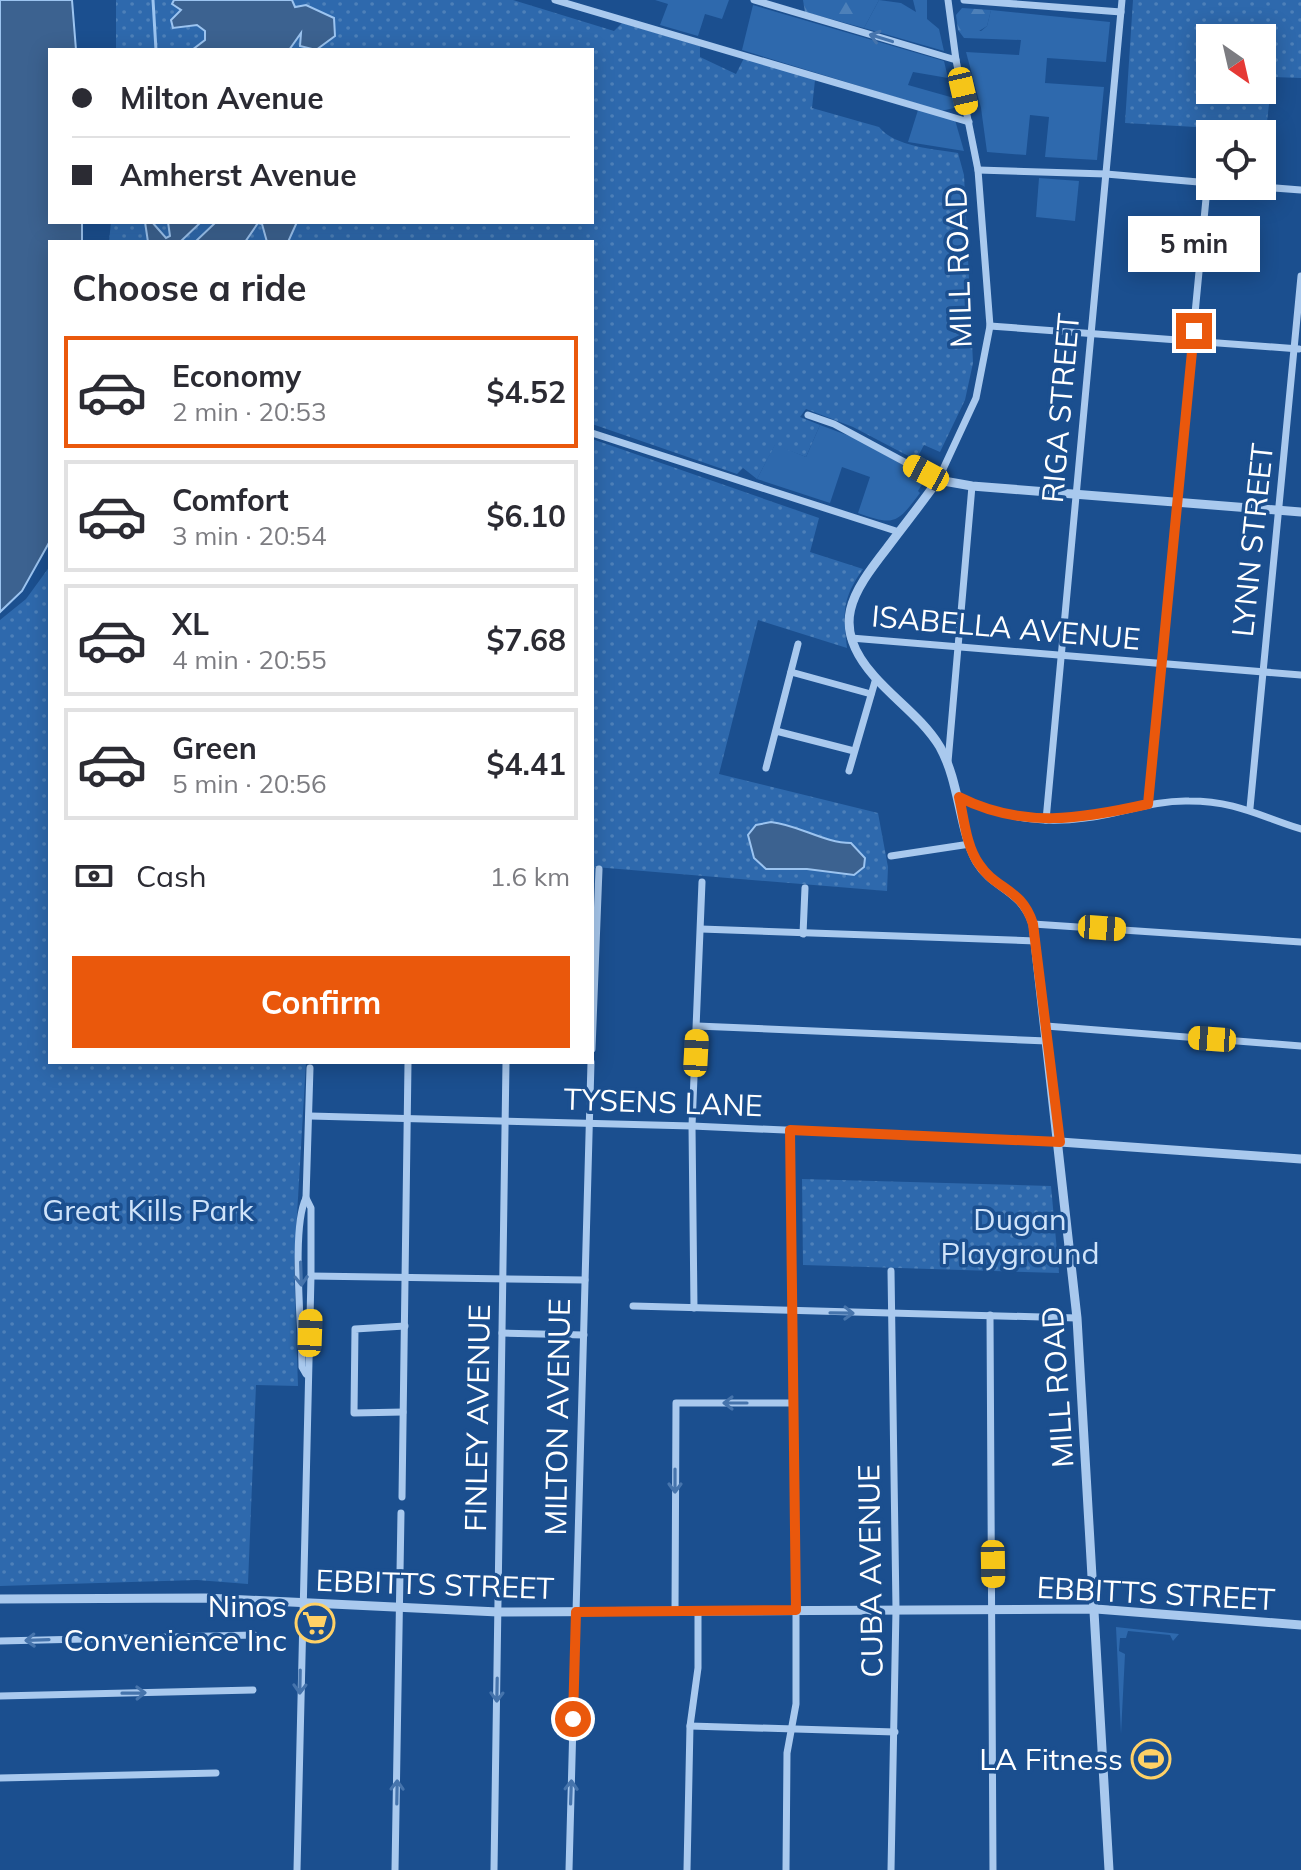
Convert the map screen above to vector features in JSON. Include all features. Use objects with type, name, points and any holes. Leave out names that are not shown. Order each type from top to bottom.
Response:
[{"type":"street","points":[[555,0],[969,122]]},
{"type":"street","points":[[754,0],[956,60]]},
{"type":"street","name":"MILL ROAD","points":[[948,0],[956,60],[978,170],[990,326],[976,398],[938,480],[855,592],[849,613],[851,638],[876,678],[933,736],[948,764],[970,844],[980,867],[1016,893],[1033,924],[1060,1142],[1077,1318],[1109,1870]]},
{"type":"street","points":[[964,0],[1022,2],[1121,12]]},
{"type":"street","name":"RIGA STREET","points":[[1046,820],[1122,0]]},
{"type":"street","points":[[978,170],[1106,174],[1196,182]]},
{"type":"street","points":[[1276,188],[1301,190]]},
{"type":"street","points":[[1148,804],[1207,200]]},
{"type":"street","name":"LYNN STREET","points":[[1250,808],[1279,510],[1299,349],[1301,276]]},
{"type":"street","points":[[990,326],[1299,349]]},
{"type":"street","points":[[808,415],[834,424],[938,480],[972,486],[1301,512]]},
{"type":"street","points":[[594,434],[899,532]]},
{"type":"street","points":[[948,764],[972,486]]},
{"type":"street","name":"ISABELLA AVENUE","points":[[851,638],[1301,675]]},
{"type":"street","points":[[766,768],[798,644]]},
{"type":"street","points":[[791,672],[871,694]]},
{"type":"street","points":[[849,771],[876,678]]},
{"type":"street","points":[[776,731],[854,751]]},
{"type":"street","points":[[959,797],[998,813],[1046,820],[1086,818],[1148,804],[1205,801],[1250,808],[1301,829]]},
{"type":"street","points":[[891,856],[970,844]]},
{"type":"street","points":[[594,998],[599,869]]},
{"type":"street","points":[[694,1308],[692,1126],[702,882]]},
{"type":"street","points":[[803,934],[805,888]]},
{"type":"street","points":[[1033,924],[1301,942]]},
{"type":"street","points":[[701,929],[1036,941]]},
{"type":"street","points":[[697,1026],[1047,1041]]},
{"type":"street","points":[[1046,1026],[1301,1046]]},
{"type":"street","points":[[402,1497],[408,1064]]},
{"type":"street","name":"FINLEY AVENUE","points":[[494,1870],[506,1064]]},
{"type":"street","name":"MILTON AVENUE","points":[[569,1870],[591,1064]]},
{"type":"street","points":[[306,1374],[302,1367],[300,1242],[301,1209],[306,1198],[310,1068]]},
{"type":"street","name":"TYSENS LANE","points":[[310,1116],[790,1130],[1060,1142],[1301,1159]]},
{"type":"street","points":[[786,1870],[787,1753],[796,1704],[790,1130]]},
{"type":"street","points":[[297,1870],[306,1374],[311,1276],[311,1208],[306,1198]]},
{"type":"street","name":"CUBA AVENUE","points":[[891,1271],[896,1609],[891,1870]]},
{"type":"street","points":[[311,1276],[585,1280]]},
{"type":"street","points":[[633,1306],[1077,1318]]},
{"type":"street","points":[[990,1315],[993,1870]]},
{"type":"street","points":[[403,1412],[354,1413],[355,1329],[405,1326]]},
{"type":"street","points":[[502,1333],[584,1335]]},
{"type":"street","points":[[675,1612],[676,1403],[794,1403]]},
{"type":"street","points":[[395,1870],[401,1513]]},
{"type":"street","name":"EBBITTS STREET","points":[[0,1599],[205,1598],[400,1610],[498,1612],[1096,1609],[1301,1625]]},
{"type":"street","points":[[687,1870],[690,1726],[698,1668],[698,1612]]},
{"type":"street","points":[[0,1641],[254,1635]]},
{"type":"street","points":[[0,1696],[253,1690]]},
{"type":"street","points":[[690,1726],[895,1732]]},
{"type":"street","points":[[0,1778],[216,1773]]},
{"type":"green space","points":[[116,0],[513,0],[614,31],[622,23],[700,46],[700,57],[736,74],[744,58],[815,80],[812,108],[879,127],[905,143],[958,153],[964,175],[973,363],[965,400],[940,452],[924,445],[916,460],[853,427],[806,409],[800,417],[820,425],[806,457],[775,445],[757,479],[743,468],[737,474],[594,425],[594,240],[109,240],[111,224],[594,224],[594,48],[116,48]]},
{"type":"green space","points":[[655,0],[729,0],[722,19],[705,14],[698,36],[660,25],[668,4]]},
{"type":"green space","points":[[803,0],[879,0],[864,28],[805,12]]},
{"type":"green space","points":[[879,0],[901,3],[916,12],[913,0],[927,0],[927,19],[939,29],[944,51],[864,28]]},
{"type":"green space","points":[[1133,0],[1301,0],[1301,78],[1276,77],[1276,24],[1196,24],[1196,104],[1269,104],[1267,120],[1196,120],[1196,127],[1125,123]]},
{"type":"green space","points":[[753,5],[944,61],[948,78],[913,72],[908,85],[954,98],[954,108],[941,111],[742,50]]},
{"type":"green space","points":[[962,8],[991,10],[987,26],[976,33],[958,30],[956,15]]},
{"type":"green space","points":[[991,10],[1110,22],[1106,62],[1047,58],[1045,83],[1104,87],[1097,160],[1045,157],[1049,117],[1030,115],[1026,155],[987,152],[981,108],[966,52],[1019,55],[1021,40],[964,38],[958,30],[981,31],[987,26]]},
{"type":"green space","points":[[918,110],[955,120],[964,151],[908,142]]},
{"type":"green space","points":[[1039,178],[1079,181],[1075,221],[1036,217]]},
{"type":"green space","points":[[820,425],[855,438],[926,478],[918,491],[920,493],[906,511],[887,521],[858,513],[870,477],[842,467],[830,503],[757,479],[775,444],[806,457]]},
{"type":"green space","points":[[594,440],[819,518],[810,552],[863,569],[851,589],[846,606],[847,648],[758,620],[719,774],[878,813],[888,867],[887,891],[595,867],[594,892]]},
{"type":"green space","name":"Great Kills Park","points":[[48,569],[48,1064],[306,1064],[294,1266],[298,1386],[256,1385],[248,1584],[197,1580],[0,1586],[0,620],[26,599]]},
{"type":"green space","name":"Dugan Playground","points":[[802,1179],[1051,1186],[1059,1273],[803,1265]]},
{"type":"green space","points":[[1116,1627],[1179,1634],[1173,1641],[1170,1635],[1128,1631],[1126,1638],[1120,1638],[1119,1651],[1125,1654],[1121,1734]]},
{"type":"shaded area","points":[[0,0],[72,0],[76,48],[48,48],[48,224],[82,224],[82,240],[48,240],[48,545],[22,591],[0,612]]},
{"type":"shaded area","points":[[174,0],[292,0],[295,7],[306,5],[334,18],[335,36],[319,48],[300,46],[301,33],[290,48],[195,48],[205,40],[205,31],[197,25],[173,28],[171,20],[181,10],[172,4]]},
{"type":"shaded area","points":[[145,224],[154,224],[166,238],[170,236],[168,224],[199,224],[182,240],[148,240]]},
{"type":"shaded area","points":[[214,224],[257,224],[246,240],[197,240]]},
{"type":"shaded area","points":[[262,224],[296,224],[289,240],[266,240]]},
{"type":"shaded area","points":[[771,822],[851,843],[865,858],[864,867],[854,875],[807,869],[766,869],[754,858],[748,835],[756,825]]},
{"type":"waterway","points":[[153,0],[156,48]]},
{"type":"place","name":"Ninos Convenience Inc","points":[[315,1623]]},
{"type":"place","name":"LA Fitness","points":[[1151,1759]]},
{"type":"route","points":[[573,1719],[576,1612],[796,1610],[790,1130],[1060,1142],[1030,913],[1016,893],[988,874],[975,859],[959,797],[998,813],[1046,820],[1086,818],[1148,804],[1194,331]]}]
